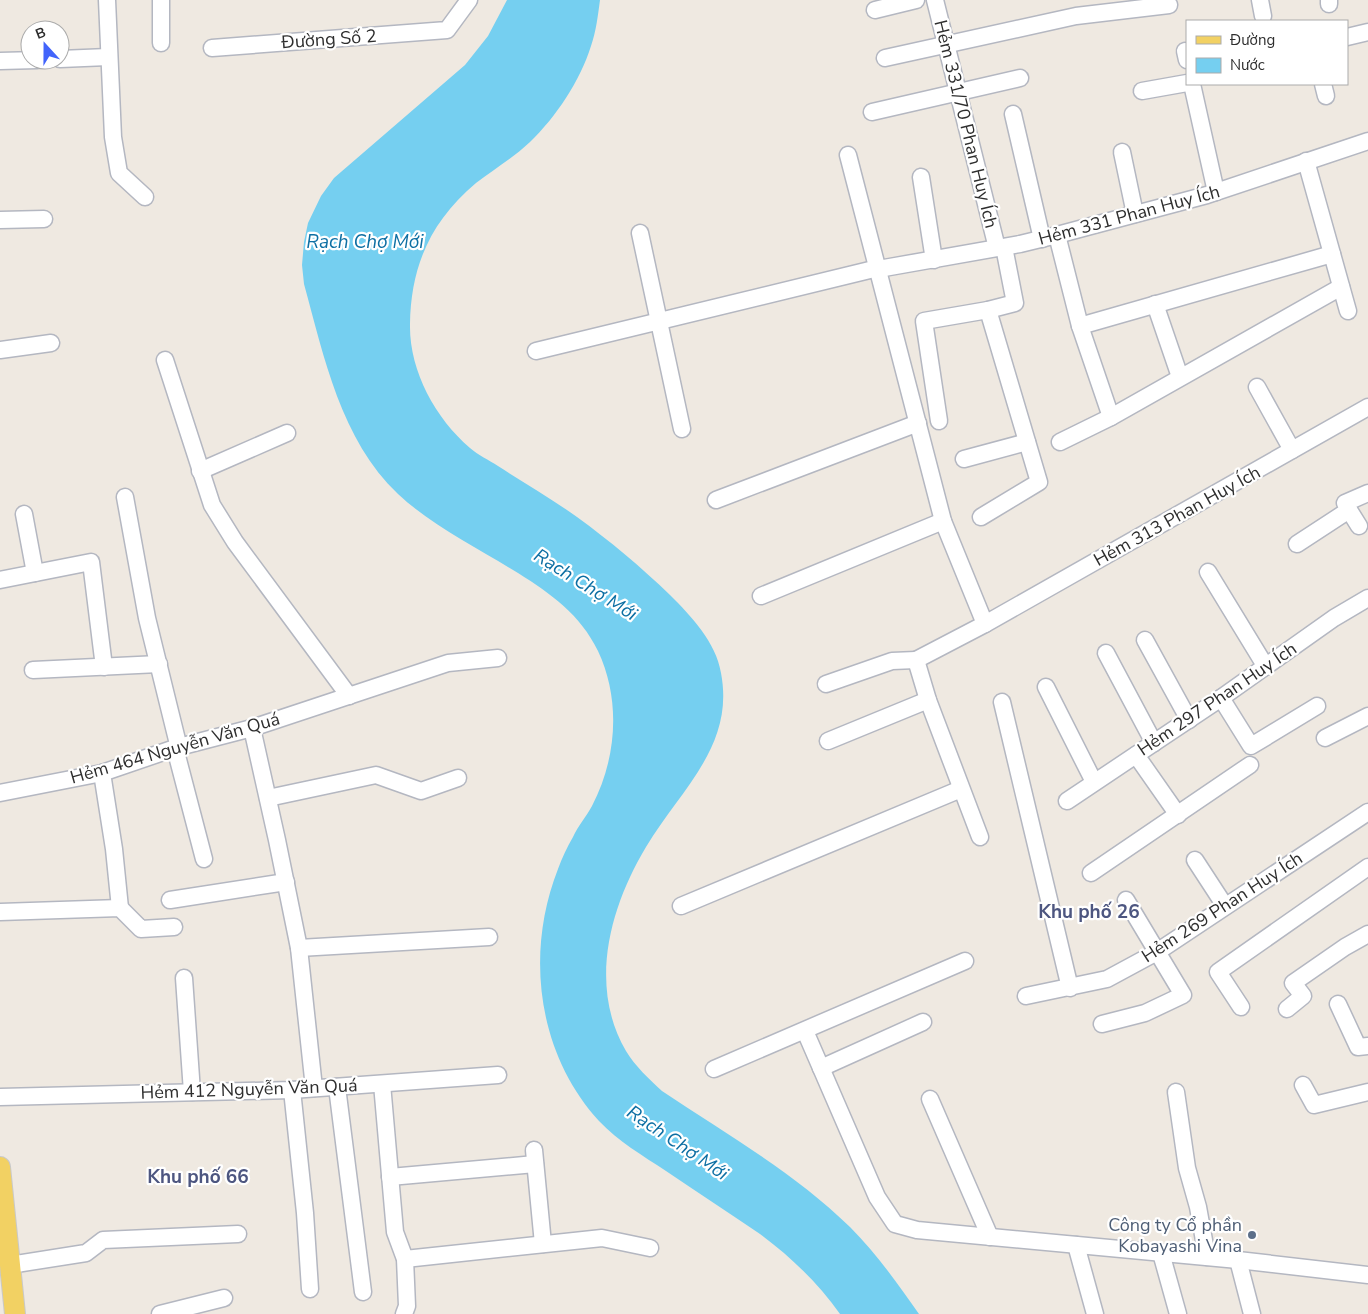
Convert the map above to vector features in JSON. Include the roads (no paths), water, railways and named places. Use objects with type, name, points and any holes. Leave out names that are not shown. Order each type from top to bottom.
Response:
[{"type":"main road","points":[[0,1167],[15,1314]]},
{"type":"street","points":[[107,0],[112,137],[119,174],[145,196]]},
{"type":"street","points":[[161,0],[161,43]]},
{"type":"street","name":"Đường Số 2","points":[[212,48],[447,30],[470,0]]},
{"type":"street","points":[[875,10],[916,0]]},
{"type":"street","name":"Hẻm 331/70 Phan Huy Ích","points":[[935,0],[1015,303],[988,310]]},
{"type":"street","points":[[885,58],[1076,16],[1169,5]]},
{"type":"street","points":[[1348,37],[1368,32]]},
{"type":"street","points":[[70,59],[108,57]]},
{"type":"street","points":[[0,61],[20,60]]},
{"type":"street","points":[[872,112],[1020,78]]},
{"type":"street","points":[[1142,92],[1186,83]]},
{"type":"street","points":[[1192,85],[1216,192]]},
{"type":"street","points":[[1014,114],[1050,237],[1110,417]]},
{"type":"street","name":"Hẻm 331 Phan Huy Ích","points":[[536,351],[881,268],[934,260],[1050,237],[1216,192],[1368,141]]},
{"type":"street","points":[[1122,152],[1135,214]]},
{"type":"street","points":[[848,155],[881,268],[943,521],[985,624]]},
{"type":"street","points":[[1306,161],[1348,310]]},
{"type":"street","points":[[921,177],[934,260]]},
{"type":"street","points":[[0,220],[44,220]]},
{"type":"street","points":[[640,233],[682,429]]},
{"type":"street","points":[[1080,326],[1332,254]]},
{"type":"street","points":[[1060,442],[1110,417],[1341,287]]},
{"type":"street","points":[[1155,304],[1180,377]]},
{"type":"street","points":[[939,421],[924,321],[988,310],[1039,482],[981,517]]},
{"type":"street","points":[[0,350],[50,344]]},
{"type":"street","points":[[164,360],[212,505],[235,542],[348,696]]},
{"type":"street","points":[[1257,387],[1292,450]]},
{"type":"street","name":"Hẻm 313 Phan Huy Ích","points":[[916,660],[985,624],[1368,407]]},
{"type":"street","points":[[716,500],[918,423]]},
{"type":"street","points":[[200,471],[287,433]]},
{"type":"street","points":[[964,459],[1027,442]]},
{"type":"street","points":[[1359,526],[1345,503],[1368,492]]},
{"type":"street","points":[[125,497],[147,618],[204,859]]},
{"type":"street","points":[[1297,544],[1349,510]]},
{"type":"street","points":[[24,514],[35,573]]},
{"type":"street","points":[[762,596],[943,521]]},
{"type":"street","points":[[0,580],[91,562],[104,667]]},
{"type":"street","points":[[1208,572],[1266,667]]},
{"type":"street","name":"Hẻm 297 Phan Huy Ích","points":[[1067,801],[1189,720],[1334,618],[1368,598]]},
{"type":"street","points":[[1145,640],[1189,720]]},
{"type":"street","points":[[1106,653],[1154,743]]},
{"type":"street","name":"Hẻm 464 Nguyễn Văn Quá","points":[[0,793],[102,773],[177,748],[252,728],[448,663],[498,658]]},
{"type":"street","points":[[826,684],[892,661],[916,660],[928,700],[980,838]]},
{"type":"street","points":[[33,670],[158,664]]},
{"type":"street","points":[[1046,687],[1094,782]]},
{"type":"street","points":[[1221,698],[1250,746],[1317,706]]},
{"type":"street","points":[[828,741],[928,700]]},
{"type":"street","points":[[1002,702],[1070,988]]},
{"type":"street","points":[[1325,738],[1368,716]]},
{"type":"street","points":[[252,728],[299,948],[314,1088]]},
{"type":"street","points":[[1136,755],[1178,815]]},
{"type":"street","points":[[1092,873],[1250,765]]},
{"type":"street","points":[[102,773],[114,849],[120,908],[141,928],[174,927]]},
{"type":"street","points":[[268,798],[376,775],[421,790],[458,778]]},
{"type":"street","points":[[680,906],[962,789]]},
{"type":"street","name":"Hẻm 269 Phan Huy Ích","points":[[1026,996],[1107,979],[1157,952],[1368,812]]},
{"type":"street","points":[[1195,860],[1225,906]]},
{"type":"street","points":[[1241,1007],[1218,972],[1368,867]]},
{"type":"street","points":[[170,900],[286,882]]},
{"type":"street","points":[[1102,1024],[1145,1013],[1183,995],[1126,900]]},
{"type":"street","points":[[0,912],[120,908]]},
{"type":"street","points":[[1287,1009],[1303,996],[1293,983],[1345,947],[1368,934]]},
{"type":"street","points":[[299,948],[489,936]]},
{"type":"street","points":[[714,1069],[965,961]]},
{"type":"street","points":[[184,978],[192,1092]]},
{"type":"street","points":[[1338,1004],[1358,1047],[1368,1046]]},
{"type":"street","points":[[821,1068],[923,1022]]},
{"type":"street","points":[[805,1031],[877,1197],[895,1224],[917,1230],[1238,1260],[1368,1275]]},
{"type":"street","name":"Hẻm 412 Nguyễn Văn Quá","points":[[0,1097],[292,1090],[498,1075]]},
{"type":"street","points":[[382,1084],[395,1232],[406,1259],[407,1306],[404,1314]]},
{"type":"street","points":[[1303,1085],[1314,1105],[1368,1092]]},
{"type":"street","points":[[338,1086],[363,1292]]},
{"type":"street","points":[[292,1090],[305,1213],[310,1289]]},
{"type":"street","points":[[1176,1092],[1187,1168],[1198,1207],[1207,1257]]},
{"type":"street","points":[[930,1099],[990,1237]]},
{"type":"street","points":[[390,1177],[535,1157],[543,1244]]},
{"type":"street","points":[[10,1265],[86,1253],[103,1240],[238,1234]]},
{"type":"street","points":[[406,1259],[602,1238],[650,1248]]},
{"type":"street","points":[[1076,1245],[1095,1314]]},
{"type":"street","points":[[1161,1253],[1178,1314]]},
{"type":"street","points":[[1238,1260],[1252,1314]]},
{"type":"street","points":[[160,1314],[224,1298]]},
{"type":"water","name":"Rạch Chợ Mới","points":[[507,0],[600,0],[597,23],[586,59],[574,85],[558,110],[530,142],[476,183],[460,198],[436,229],[427,246],[419,263],[411,303],[411,341],[419,376],[435,408],[457,436],[470,448],[577,517],[625,554],[670,595],[694,621],[708,640],[714,651],[721,673],[723,699],[720,723],[712,745],[702,766],[646,847],[633,870],[622,895],[614,921],[608,947],[606,974],[608,1000],[614,1026],[630,1057],[642,1072],[662,1091],[783,1172],[829,1207],[860,1237],[878,1258],[919,1314],[840,1314],[813,1281],[782,1252],[760,1234],[622,1142],[599,1121],[578,1094],[562,1065],[550,1034],[543,1001],[540,968],[542,934],[548,901],[560,865],[575,833],[592,806],[607,768],[611,749],[613,709],[605,670],[591,638],[583,626],[564,606],[518,573],[425,516],[398,494],[378,472],[362,449],[348,423],[319,340],[304,284],[302,265],[308,223],[321,196],[334,178],[465,65],[488,36]]},
{"type":"place","name":"Công ty Cổ phần Kobayashi Vina","points":[[1252,1235]]},
{"type":"district","name":"Khu phố 26","points":[[1089,911]]},
{"type":"district","name":"Khu phố 66","points":[[198,1176]]}]
